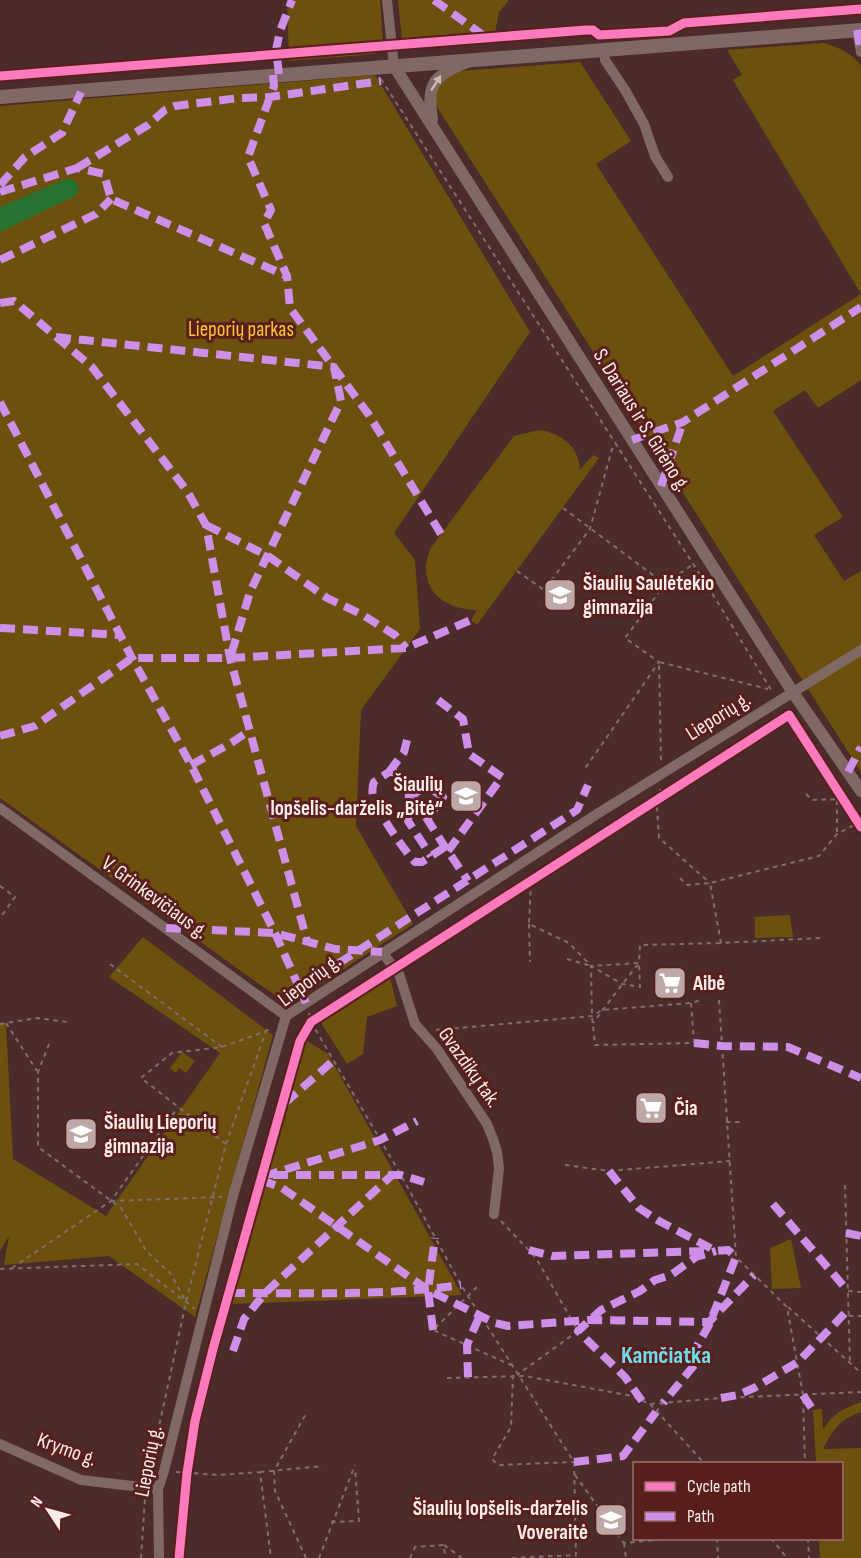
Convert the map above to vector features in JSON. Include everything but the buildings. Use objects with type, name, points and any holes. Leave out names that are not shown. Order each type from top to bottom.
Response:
[{"type":"main road","points":[[0,97],[859,30]]},
{"type":"street","points":[[387,0],[387,67]]},
{"type":"street","points":[[859,30],[858,45],[861,52]]},
{"type":"street","points":[[604,50],[605,60],[644,124],[655,156],[668,177]]},
{"type":"street","points":[[434,126],[429,101],[431,87],[444,72],[474,59]]},
{"type":"street","name":"S. Dariaus ir S. Girėno g.","points":[[387,67],[434,126],[792,691],[861,792]]},
{"type":"street","name":"Lieporių g.","points":[[159,1558],[158,1489],[233,1196],[286,1016],[597,814],[861,650]]},
{"type":"street","name":"V. Grinkevičiaus g.","points":[[0,808],[286,1016]]},
{"type":"street","name":"Gvazdikų tak.","points":[[382,952],[399,974],[415,1024],[438,1050],[487,1124],[497,1152],[494,1214]]},
{"type":"street","name":"Krymo g.","points":[[0,1444],[81,1479],[158,1489]]},
{"type":"path","points":[[387,67],[381,81],[693,565],[777,701]]},
{"type":"path","points":[[517,571],[544,590],[590,529],[612,449],[632,441]]},
{"type":"path","points":[[562,508],[665,584]]},
{"type":"path","points":[[693,565],[665,584],[625,638],[659,662],[770,689],[792,691]]},
{"type":"path","points":[[584,770],[659,662]]},
{"type":"path","points":[[659,662],[662,774],[657,809],[659,838],[710,883],[721,943]]},
{"type":"path","points":[[806,794],[812,800],[843,799]]},
{"type":"path","points":[[837,799],[837,834]]},
{"type":"path","points":[[680,878],[687,885],[710,883],[819,856],[837,834],[858,823]]},
{"type":"path","points":[[530,962],[531,882]]},
{"type":"path","points":[[0,886],[15,897],[0,918]]},
{"type":"path","points":[[529,924],[569,943],[591,966],[595,1045],[694,1043],[691,1003]]},
{"type":"path","points":[[567,959],[591,966],[622,984],[640,987],[640,945],[820,938]]},
{"type":"path","points":[[591,966],[639,963]]},
{"type":"path","points":[[593,1023],[639,963]]},
{"type":"path","points":[[111,964],[222,1047]]},
{"type":"path","points":[[421,1031],[592,1016],[602,1011],[691,1003],[701,1000]]},
{"type":"path","points":[[718,1000],[736,1257],[861,1373]]},
{"type":"path","points":[[306,1002],[312,1022],[401,1175],[460,1285],[511,1365],[515,1375],[574,1462],[576,1557],[512,1558]]},
{"type":"path","points":[[226,1144],[141,1078],[172,1053],[222,1047],[266,1031],[286,1016]]},
{"type":"path","points":[[0,1024],[37,1018],[67,1022]]},
{"type":"path","points":[[6,1023],[38,1072]]},
{"type":"path","points":[[141,1558],[146,1487],[186,1302],[226,1144],[266,1031]]},
{"type":"path","points":[[48,1044],[38,1072],[38,1147],[121,1208],[147,1252],[171,1274],[186,1302]]},
{"type":"path","points":[[12,1268],[111,1201],[178,1107]]},
{"type":"path","points":[[726,1122],[744,1122]]},
{"type":"path","points":[[565,1165],[609,1171],[730,1161]]},
{"type":"path","points":[[845,1185],[850,1364]]},
{"type":"path","points":[[111,1201],[233,1196]]},
{"type":"path","points":[[494,1214],[536,1258],[578,1331],[515,1375]]},
{"type":"path","points":[[0,1269],[137,1264],[186,1302]]},
{"type":"path","points":[[477,1287],[434,1330],[511,1365]]},
{"type":"path","points":[[848,1291],[861,1292]]},
{"type":"path","points":[[788,1307],[802,1395],[805,1462]]},
{"type":"path","points":[[849,1316],[861,1316]]},
{"type":"path","points":[[515,1375],[511,1428],[492,1459],[498,1465],[574,1462]]},
{"type":"path","points":[[447,1378],[515,1375],[632,1396],[650,1404],[861,1392]]},
{"type":"path","points":[[656,1412],[663,1403]]},
{"type":"path","points":[[650,1404],[703,1462]]},
{"type":"path","points":[[306,1558],[275,1491],[274,1471],[307,1412]]},
{"type":"path","points":[[164,1471],[219,1475],[323,1466]]},
{"type":"path","points":[[319,1558],[331,1522],[355,1466],[359,1521],[331,1522]]},
{"type":"path","points":[[260,1472],[271,1558]]},
{"type":"path","points":[[574,1474],[624,1543],[626,1558]]},
{"type":"path","points":[[624,1543],[662,1540]]},
{"type":"path","points":[[717,1540],[718,1558]]},
{"type":"path","points":[[772,1540],[788,1558]]},
{"type":"path","points":[[808,1540],[809,1558]]},
{"type":"path","points":[[444,1545],[445,1558]]},
{"type":"path","points":[[410,1558],[415,1547],[444,1545],[462,1558]]},
{"type":"green space","points":[[287,0],[380,0],[383,42],[375,54],[289,61]]},
{"type":"green space","points":[[398,0],[509,0],[499,12],[495,33],[402,40]]},
{"type":"green space","points":[[824,43],[850,55],[861,66],[861,294],[733,80],[742,75],[727,50]]},
{"type":"green space","points":[[580,62],[631,141],[596,164],[733,376],[861,294],[861,380],[818,408],[805,390],[773,411],[843,517],[814,535],[844,581],[861,571],[861,772],[437,107],[436,89],[448,77],[460,71]]},
{"type":"green space","name":"Lieporių parkas","points":[[375,75],[530,332],[394,533],[415,560],[420,629],[361,710],[356,826],[413,924],[296,1000],[280,999],[0,798],[0,106]]},
{"type":"green space","points":[[539,430],[555,434],[567,442],[576,454],[580,470],[593,455],[599,458],[477,625],[471,620],[477,610],[458,608],[442,600],[430,587],[426,567],[430,549],[514,436]]},
{"type":"green space","points":[[790,915],[793,937],[755,938],[755,917]]},
{"type":"green space","points":[[143,937],[273,1035],[195,1317],[109,1256],[4,1265],[9,1236],[0,1251],[0,1024],[6,1024],[13,1159],[106,1216],[220,1053],[109,977]]},
{"type":"green space","points":[[390,977],[397,1006],[367,1017],[363,1054],[347,1064],[320,1021]]},
{"type":"green space","points":[[304,1039],[328,1054],[462,1295],[232,1304]]},
{"type":"green space","points":[[182,1052],[195,1061],[186,1073],[179,1068],[176,1073],[170,1068]]},
{"type":"green space","points":[[791,1239],[801,1288],[772,1289],[770,1248]]},
{"type":"green space","points":[[861,1402],[861,1412],[847,1418],[838,1426],[823,1449],[861,1448],[861,1558],[820,1558],[819,1540],[843,1540],[843,1462],[816,1462],[813,1410],[822,1409],[823,1430],[839,1412]]},
{"type":"shaded area","points":[[71,179],[79,186],[75,196],[0,232],[0,207],[63,180]]},
{"type":"marked path","points":[[279,74],[276,50],[280,31],[292,0]]},
{"type":"marked path","points":[[434,0],[487,38]]},
{"type":"marked path","points":[[857,30],[861,52]]},
{"type":"marked path","points":[[273,75],[274,86],[248,157],[271,210],[264,223],[287,276],[290,308],[369,415],[441,534]]},
{"type":"marked path","points":[[77,168],[148,125],[165,110],[175,106],[239,98],[270,97],[381,81]]},
{"type":"marked path","points":[[0,185],[25,157],[62,133],[81,92]]},
{"type":"marked path","points":[[0,192],[77,168],[104,174],[111,199],[287,276]]},
{"type":"marked path","points":[[0,260],[96,214],[111,199]]},
{"type":"marked path","points":[[0,303],[14,301],[92,367],[187,491],[206,525],[230,658],[307,941]]},
{"type":"marked path","points":[[632,440],[683,422],[861,307]]},
{"type":"marked path","points":[[56,337],[334,367],[341,401],[250,592],[231,655]]},
{"type":"marked path","points":[[0,402],[132,658],[191,765],[275,933],[306,1003]]},
{"type":"marked path","points":[[661,486],[683,422]]},
{"type":"marked path","points":[[206,525],[268,556],[327,598],[361,614],[395,635],[406,648]]},
{"type":"marked path","points":[[0,736],[35,726],[132,658],[230,658],[406,648],[471,620]]},
{"type":"marked path","points":[[0,628],[121,635]]},
{"type":"marked path","points":[[438,700],[463,719],[469,754],[502,777],[448,851]]},
{"type":"marked path","points":[[191,765],[249,731]]},
{"type":"marked path","points":[[389,772],[404,752],[407,740]]},
{"type":"marked path","points":[[848,772],[861,747]]},
{"type":"marked path","points":[[445,847],[422,862],[415,862],[380,811],[373,796],[374,782],[389,772],[397,772],[468,881]]},
{"type":"marked path","points":[[300,988],[577,810],[588,785]]},
{"type":"marked path","points":[[412,795],[427,786],[443,797],[427,819]]},
{"type":"marked path","points":[[409,791],[408,821],[431,856]]},
{"type":"marked path","points":[[166,928],[275,933],[335,949],[382,952]]},
{"type":"marked path","points":[[694,1043],[722,1046],[788,1047],[861,1078]]},
{"type":"marked path","points":[[285,1103],[334,1060]]},
{"type":"marked path","points":[[263,1174],[271,1174],[380,1140],[417,1121]]},
{"type":"marked path","points":[[609,1171],[639,1208],[716,1251],[728,1250],[736,1257],[709,1325],[696,1348],[696,1363],[663,1403]]},
{"type":"marked path","points":[[273,1175],[401,1175],[424,1182]]},
{"type":"marked path","points":[[233,1351],[244,1319],[265,1293],[392,1175]]},
{"type":"marked path","points":[[261,1180],[282,1188],[428,1290],[495,1323],[508,1326],[589,1320],[709,1322],[754,1275]]},
{"type":"marked path","points":[[773,1204],[848,1291]]},
{"type":"marked path","points":[[846,1233],[861,1236]]},
{"type":"marked path","points":[[433,1330],[428,1290],[435,1238]]},
{"type":"marked path","points":[[529,1250],[552,1256],[704,1251]]},
{"type":"marked path","points":[[642,1401],[625,1377],[578,1331],[601,1310],[640,1291],[655,1280],[671,1275],[696,1257],[716,1251]]},
{"type":"marked path","points":[[230,1293],[404,1291],[461,1285]]},
{"type":"marked path","points":[[721,1398],[738,1395],[754,1388],[798,1362],[848,1310]]},
{"type":"marked path","points":[[468,1377],[467,1345],[480,1315]]},
{"type":"marked path","points":[[803,1395],[813,1410]]},
{"type":"marked path","points":[[574,1462],[623,1456],[656,1412]]},
{"type":"cycle path","points":[[0,76],[586,30],[593,30],[599,35],[669,31],[684,23],[861,9]]},
{"type":"cycle path","points":[[179,1558],[187,1473],[195,1421],[213,1349],[300,1041],[311,1022],[789,715],[861,827]]},
{"type":"place","name":"Šiaulių Saulėtekio gimnazija","points":[[560,595]]},
{"type":"place","name":"Šiaulių lopšelis-darželis „Bitė“","points":[[466,796]]},
{"type":"place","name":"Aibė","points":[[670,983]]},
{"type":"place","name":"Čia","points":[[651,1108]]},
{"type":"place","name":"Šiaulių Lieporių gimnazija","points":[[81,1134]]},
{"type":"place","name":"Šiaulių lopšelis-darželis Voveraitė","points":[[611,1520]]},
{"type":"district","name":"Kamčiatka","points":[[666,1355]]}]
